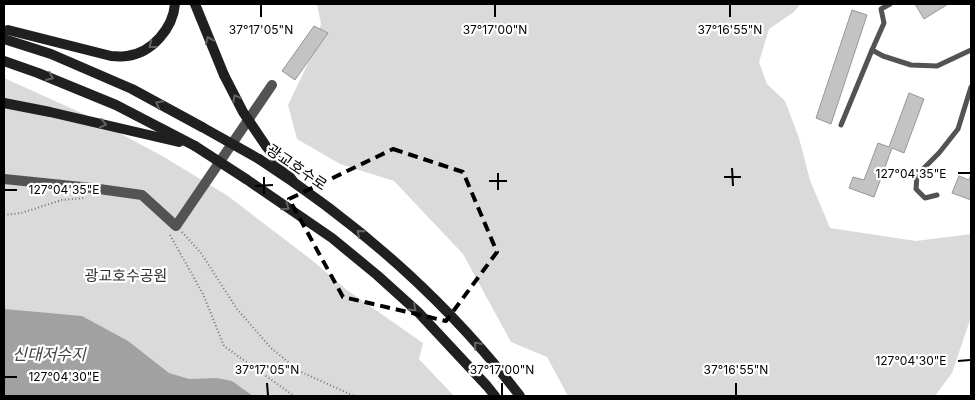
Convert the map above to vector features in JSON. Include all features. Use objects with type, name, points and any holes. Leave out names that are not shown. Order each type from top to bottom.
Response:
[{"type":"main road","points":[[4,31],[8,30],[111,56],[128,56],[143,51],[159,39],[170,24],[175,4]]},
{"type":"main road","points":[[195,4],[224,75],[243,112],[293,181]]},
{"type":"main road","name":"광교호수로","points":[[4,39],[51,54],[132,89],[259,159],[293,181],[347,222],[433,297],[520,396]]},
{"type":"main road","points":[[4,61],[116,105],[195,146],[246,179],[332,238],[377,275],[424,318],[488,386],[495,396]]},
{"type":"main road","points":[[4,103],[97,122],[195,146]]},
{"type":"street","points":[[4,179],[142,195],[172,228],[272,85]]},
{"type":"lane","points":[[841,125],[884,22],[881,9],[890,4]]},
{"type":"lane","points":[[872,50],[883,56],[911,65],[936,66],[971,50]]},
{"type":"lane","points":[[937,195],[925,198],[916,189],[917,175],[939,153],[958,129],[971,87]]},
{"type":"path","points":[[4,215],[20,213],[62,200],[90,198]]},
{"type":"path","points":[[172,228],[203,294],[224,346],[294,396]]},
{"type":"path","points":[[172,228],[201,252],[237,309],[271,348],[299,371],[354,396]]},
{"type":"highlighted area","points":[[393,149],[463,172],[497,252],[446,321],[343,297],[289,199]]},
{"type":"green space","points":[[317,4],[800,4],[794,12],[769,29],[759,62],[767,84],[785,101],[799,138],[810,180],[830,228],[916,241],[971,234],[971,317],[952,373],[935,396],[568,396],[547,357],[511,342],[463,254],[394,181],[340,164],[297,139],[288,105],[313,53],[321,24]]},
{"type":"green space","name":"광교호수공원","points":[[4,78],[86,115],[164,157],[228,196],[313,261],[347,290],[423,343],[419,359],[454,396],[4,396]]},
{"type":"water","name":"신대저수지","points":[[4,309],[82,316],[128,341],[169,373],[189,379],[217,378],[232,381],[253,396],[4,396]]},
{"type":"building","points":[[915,4],[948,4],[924,19]]},
{"type":"building","points":[[852,10],[867,15],[831,124],[816,118]]},
{"type":"building","points":[[314,26],[328,33],[295,80],[282,71]]},
{"type":"building","points":[[909,93],[924,99],[904,153],[892,148],[874,197],[849,188],[853,177],[864,180],[878,143],[889,147]]},
{"type":"building","points":[[971,174],[971,200],[952,193],[959,176],[969,180]]}]
